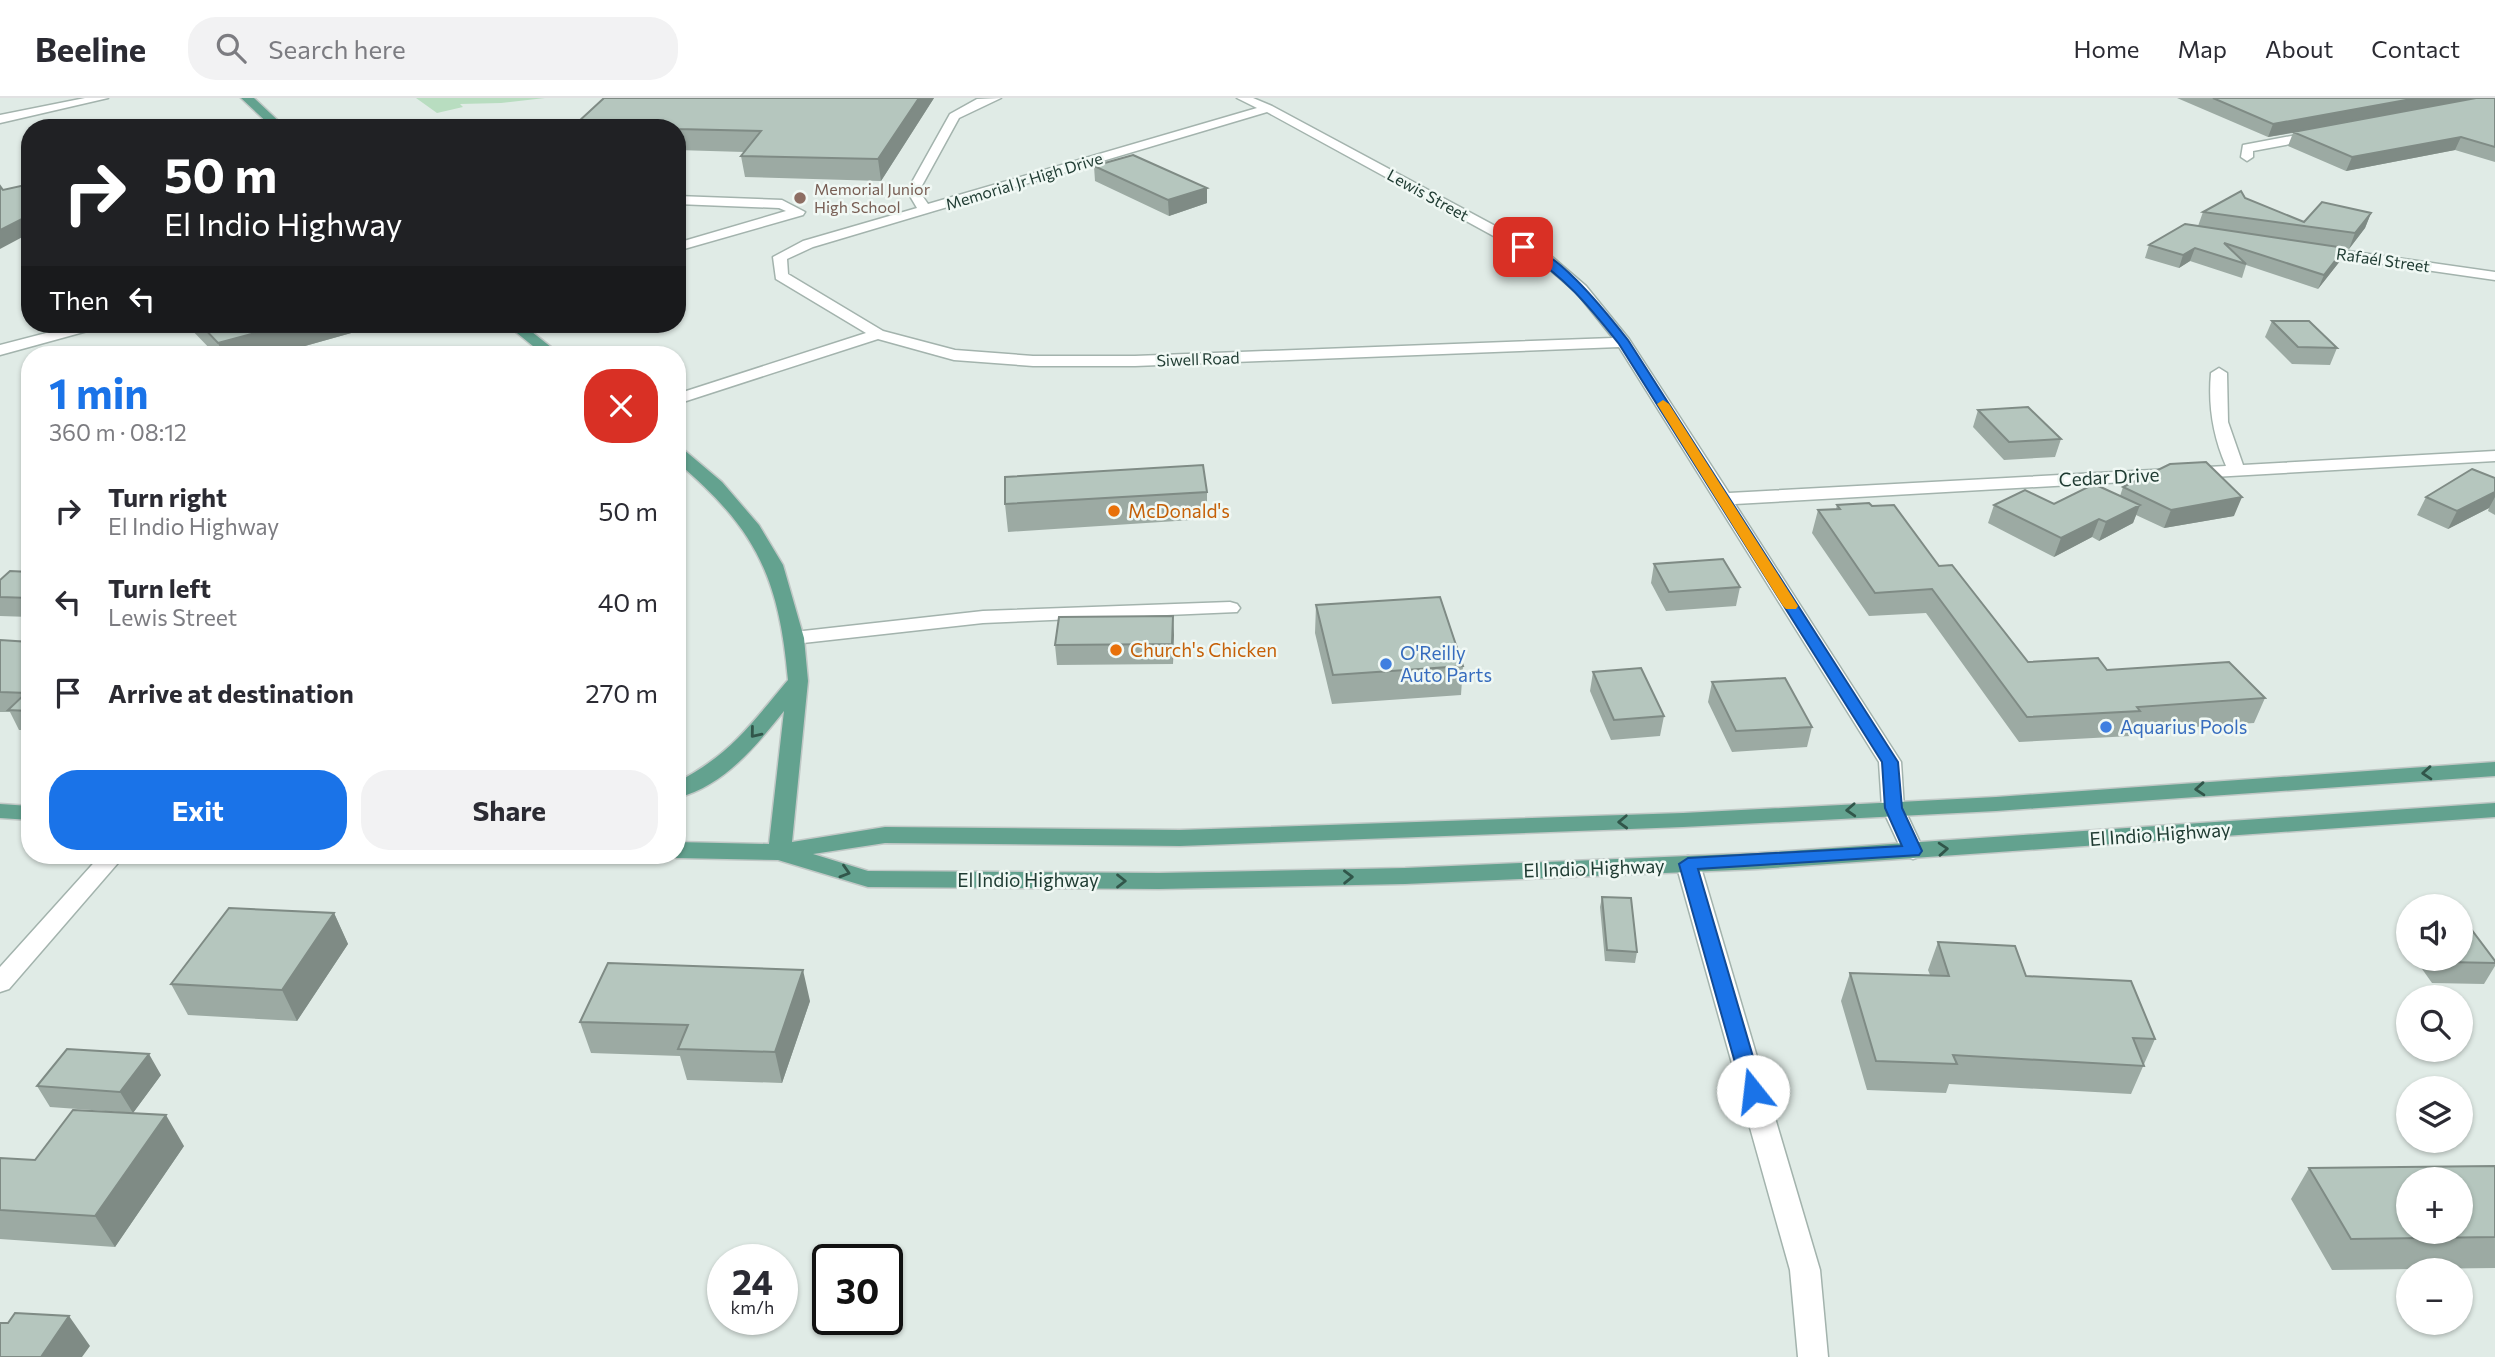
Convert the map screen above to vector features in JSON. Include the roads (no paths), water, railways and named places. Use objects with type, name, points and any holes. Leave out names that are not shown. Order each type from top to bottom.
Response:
[{"type":"main road","points":[[247,98],[270,119]]},
{"type":"main road","points":[[525,333],[541,346]]},
{"type":"main road","points":[[686,461],[716,486],[750,525],[774,565],[794,638],[798,681],[780,852]]},
{"type":"main road","points":[[686,786],[706,776],[742,749],[798,681]]},
{"type":"main road","name":"El Indio Highway","points":[[686,850],[780,852],[885,835],[1180,838],[1683,820],[2009,803],[2495,769]]},
{"type":"main road","name":"El Indio Highway","points":[[780,852],[868,879],[1159,881],[1405,876],[1913,851],[2495,810]]},
{"type":"main road","points":[[0,811],[21,812]]},
{"type":"street","points":[[0,119],[102,98]]},
{"type":"street","points":[[926,211],[913,191],[954,116],[981,101],[995,98]]},
{"type":"street","name":"Lewis Street","points":[[1242,98],[1268,108],[1546,260],[1581,289],[1624,342],[1890,762],[1893,808],[1913,851]]},
{"type":"street","name":"Memorial Jr High Drive","points":[[790,281],[782,276],[780,257],[807,244],[1268,108]]},
{"type":"street","points":[[2247,157],[2246,148],[2325,133]]},
{"type":"street","points":[[686,200],[782,204],[798,212],[686,244]]},
{"type":"street","name":"Rafaél Street","points":[[2300,248],[2495,276]]},
{"type":"street","name":"Siwell Road","points":[[790,281],[878,334],[954,355],[1033,361],[1135,361],[1624,342]]},
{"type":"street","points":[[0,350],[63,333]]},
{"type":"street","points":[[686,395],[878,334]]},
{"type":"street","points":[[2219,373],[2216,396],[2221,431],[2236,469]]},
{"type":"street","name":"Cedar Drive","points":[[1723,499],[2495,456]]},
{"type":"street","points":[[794,638],[983,617],[1230,608]]},
{"type":"street","points":[[0,983],[106,864]]},
{"type":"street","points":[[1688,864],[1805,1270],[1813,1357]]},
{"type":"place","name":"Memorial Junior High School","points":[[800,198]]},
{"type":"place","name":"McDonald's","points":[[1114,511]]},
{"type":"place","name":"Church's Chicken","points":[[1116,650]]},
{"type":"place","name":"O'Reilly Auto Parts","points":[[1386,664]]},
{"type":"place","name":"Aquarius Pools","points":[[2106,727]]}]
